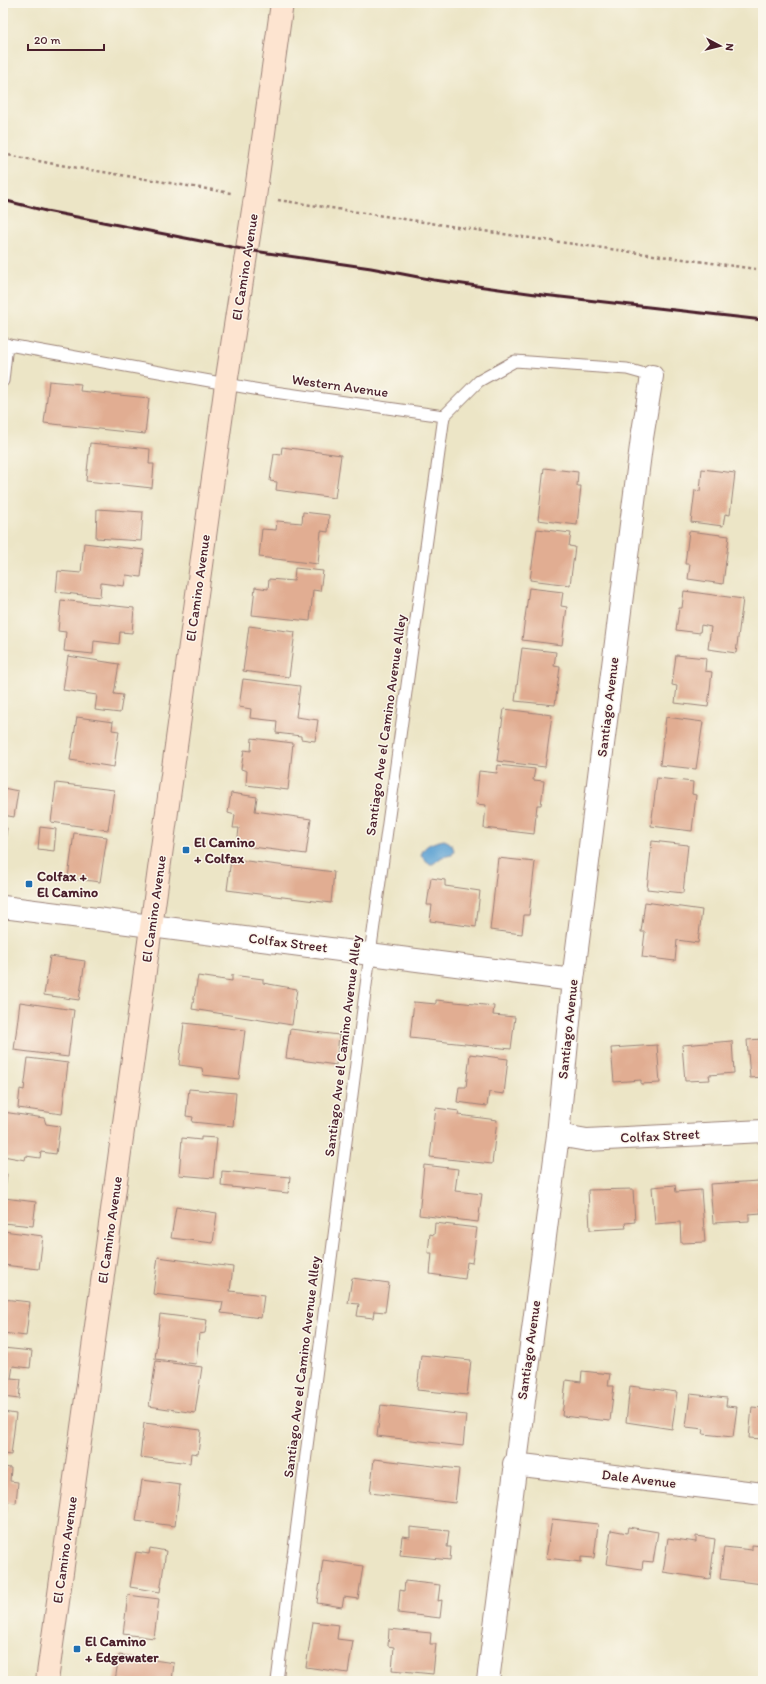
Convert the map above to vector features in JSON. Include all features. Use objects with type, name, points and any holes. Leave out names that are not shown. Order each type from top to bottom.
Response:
[{"type":"main road","name":"El Camino Avenue","points":[[47,1681],[226,384],[264,137],[282,3]]},
{"type":"street","name":"Santiago Avenue","points":[[488,1681],[514,1464],[558,1136],[573,980],[642,438],[652,376]]},
{"type":"street","name":"Colfax Street","points":[[3,907],[573,980]]},
{"type":"street","name":"Colfax Street","points":[[558,1136],[587,1140],[763,1130]]},
{"type":"street","name":"Dale Avenue","points":[[514,1464],[763,1494]]},
{"type":"lane","name":"Western Avenue","points":[[5,344],[260,390],[444,416]]},
{"type":"lane","points":[[3,381],[5,344]]},
{"type":"lane","points":[[444,416],[479,381],[515,361],[627,369],[652,376]]},
{"type":"lane","name":"Santiago Ave el Camino Avenue Alley","points":[[277,1681],[370,954],[444,416]]},
{"type":"path","points":[[3,154],[62,166],[530,238],[763,270]]},
{"type":"water","points":[[444,840],[452,845],[454,851],[452,855],[442,857],[433,864],[430,864],[421,856],[422,852],[427,846]]},
{"type":"building","points":[[49,381],[81,384],[80,391],[149,398],[145,434],[44,423]]},
{"type":"building","points":[[90,443],[150,449],[149,464],[154,464],[152,488],[86,481]]},
{"type":"building","points":[[282,447],[341,455],[335,498],[276,490],[277,482],[270,481],[274,454],[281,455]]},
{"type":"building","points":[[544,468],[578,472],[577,486],[581,486],[577,525],[538,520]]},
{"type":"building","points":[[702,469],[735,473],[730,515],[725,514],[723,526],[691,522],[695,490],[700,491]]},
{"type":"building","points":[[97,509],[143,512],[141,541],[96,538]]},
{"type":"building","points":[[303,512],[329,515],[328,532],[321,531],[318,564],[259,557],[262,529],[276,530],[277,521],[302,523]]},
{"type":"building","points":[[537,529],[571,533],[569,546],[575,547],[570,585],[530,580]]},
{"type":"building","points":[[689,531],[729,536],[723,584],[688,579],[690,564],[685,564]]},
{"type":"building","points":[[84,543],[144,550],[141,577],[126,575],[124,586],[101,583],[100,597],[56,592],[58,571],[81,573]]},
{"type":"building","points":[[295,568],[323,571],[320,591],[313,590],[310,621],[252,615],[255,587],[268,589],[269,579],[294,581]]},
{"type":"building","points":[[529,588],[563,592],[561,606],[567,607],[562,645],[522,640]]},
{"type":"building","points":[[684,591],[743,599],[736,653],[708,649],[711,627],[701,625],[700,633],[676,630],[679,608],[682,608]]},
{"type":"building","points":[[61,600],[134,608],[132,633],[120,632],[119,644],[94,641],[93,654],[64,651],[66,632],[58,631]]},
{"type":"building","points":[[249,626],[295,632],[289,677],[243,671]]},
{"type":"building","points":[[522,648],[556,652],[554,666],[560,667],[555,705],[515,701]]},
{"type":"building","points":[[676,655],[706,658],[705,671],[712,672],[708,707],[675,703],[677,686],[672,685]]},
{"type":"building","points":[[68,656],[119,664],[114,694],[123,695],[120,713],[95,710],[97,695],[63,690]]},
{"type":"building","points":[[243,679],[300,686],[296,717],[318,720],[315,741],[301,739],[301,736],[276,733],[277,721],[250,718],[251,709],[239,707]]},
{"type":"building","points":[[504,709],[552,715],[545,767],[497,761]]},
{"type":"building","points":[[77,717],[113,722],[112,730],[119,731],[114,767],[70,760]]},
{"type":"building","points":[[666,717],[703,722],[696,769],[660,765]]},
{"type":"building","points":[[252,738],[293,743],[288,790],[246,785],[247,771],[241,769],[244,750],[251,751]]},
{"type":"building","points":[[498,765],[535,769],[533,780],[544,781],[541,805],[537,805],[534,834],[484,828],[486,805],[476,804],[479,771],[497,773]]},
{"type":"building","points":[[657,778],[693,782],[692,794],[696,795],[692,831],[651,826]]},
{"type":"building","points":[[56,783],[114,790],[108,830],[51,822]]},
{"type":"building","points":[[3,788],[18,791],[14,817],[3,815]]},
{"type":"building","points":[[231,793],[257,797],[255,811],[311,819],[306,854],[237,845],[239,828],[233,828],[235,815],[228,813]]},
{"type":"building","points":[[3,827],[7,828],[4,847],[3,847]]},
{"type":"building","points":[[40,827],[56,829],[54,851],[38,849]]},
{"type":"building","points":[[74,833],[107,837],[100,882],[68,878]]},
{"type":"building","points":[[652,841],[688,845],[683,893],[647,889]]},
{"type":"building","points":[[498,858],[535,862],[529,915],[524,915],[522,934],[490,930]]},
{"type":"building","points":[[231,859],[334,872],[331,903],[227,890]]},
{"type":"building","points":[[431,878],[445,880],[445,886],[480,891],[476,927],[430,921],[432,905],[427,905]]},
{"type":"building","points":[[645,902],[702,910],[698,943],[677,940],[675,961],[642,957],[645,932],[641,932]]},
{"type":"building","points":[[50,956],[85,961],[79,1000],[44,995]]},
{"type":"building","points":[[232,975],[263,979],[263,983],[297,989],[292,1025],[192,1009],[198,976],[232,981]]},
{"type":"building","points":[[436,1000],[494,1006],[493,1015],[515,1017],[511,1049],[410,1038],[414,1002],[436,1004]]},
{"type":"building","points":[[20,1002],[74,1010],[68,1057],[14,1050]]},
{"type":"building","points":[[184,1023],[245,1030],[239,1079],[203,1075],[202,1068],[179,1065]]},
{"type":"building","points":[[290,1029],[339,1035],[336,1065],[286,1058]]},
{"type":"building","points":[[763,1039],[763,1077],[750,1078],[747,1040]]},
{"type":"building","points":[[732,1041],[734,1073],[709,1075],[710,1080],[685,1081],[682,1045]]},
{"type":"building","points":[[657,1045],[660,1083],[641,1084],[641,1080],[614,1082],[611,1048]]},
{"type":"building","points":[[470,1054],[508,1059],[504,1094],[489,1092],[487,1106],[457,1102],[459,1087],[466,1087]]},
{"type":"building","points":[[28,1058],[68,1063],[62,1114],[18,1108],[20,1089],[24,1090]]},
{"type":"building","points":[[189,1089],[236,1093],[233,1126],[192,1122],[193,1117],[186,1116]]},
{"type":"building","points":[[436,1108],[459,1111],[458,1115],[497,1120],[492,1164],[430,1157]]},
{"type":"building","points":[[3,1112],[44,1118],[46,1124],[60,1126],[56,1154],[41,1152],[40,1158],[26,1156],[25,1160],[3,1156]]},
{"type":"building","points":[[201,1137],[217,1138],[213,1178],[179,1175],[182,1138],[201,1140]]},
{"type":"building","points":[[424,1165],[458,1169],[455,1191],[482,1194],[478,1222],[419,1215]]},
{"type":"building","points":[[222,1171],[290,1177],[288,1193],[221,1186]]},
{"type":"building","points":[[3,1173],[7,1174],[4,1198],[36,1202],[33,1226],[3,1223]]},
{"type":"building","points":[[759,1181],[761,1213],[749,1214],[749,1221],[713,1223],[710,1184]]},
{"type":"building","points":[[675,1185],[676,1192],[701,1190],[705,1242],[681,1243],[680,1222],[655,1224],[652,1187]]},
{"type":"building","points":[[633,1189],[635,1222],[625,1223],[626,1228],[590,1230],[588,1190]]},
{"type":"building","points":[[176,1207],[217,1213],[213,1243],[171,1238]]},
{"type":"building","points":[[435,1223],[477,1228],[472,1263],[467,1262],[465,1279],[430,1274],[432,1253],[428,1253],[430,1234],[434,1235]]},
{"type":"building","points":[[3,1231],[43,1236],[39,1269],[3,1265]]},
{"type":"building","points":[[158,1257],[233,1267],[230,1291],[264,1295],[261,1318],[221,1313],[223,1302],[153,1294]]},
{"type":"building","points":[[352,1278],[389,1283],[385,1312],[374,1311],[373,1318],[357,1316],[359,1304],[348,1303]]},
{"type":"building","points":[[3,1299],[30,1302],[26,1336],[3,1333]]},
{"type":"building","points":[[160,1314],[207,1320],[205,1333],[199,1334],[196,1364],[155,1359]]},
{"type":"building","points":[[3,1348],[32,1351],[30,1368],[13,1366],[11,1378],[21,1379],[19,1399],[3,1397]]},
{"type":"building","points":[[421,1355],[471,1360],[467,1395],[417,1390]]},
{"type":"building","points":[[156,1361],[202,1367],[195,1413],[149,1406]]},
{"type":"building","points":[[582,1371],[610,1374],[608,1386],[614,1386],[610,1421],[562,1416],[566,1380],[581,1382]]},
{"type":"building","points":[[630,1386],[677,1392],[672,1429],[626,1422]]},
{"type":"building","points":[[690,1394],[727,1398],[726,1406],[737,1407],[733,1437],[703,1434],[704,1429],[686,1427]]},
{"type":"building","points":[[381,1405],[466,1415],[463,1446],[377,1436]]},
{"type":"building","points":[[752,1407],[763,1408],[763,1439],[749,1438]]},
{"type":"building","points":[[3,1412],[16,1414],[11,1455],[3,1454]]},
{"type":"building","points":[[144,1423],[201,1430],[198,1454],[191,1453],[190,1463],[140,1457]]},
{"type":"building","points":[[374,1459],[459,1469],[455,1503],[370,1493]]},
{"type":"building","points":[[3,1467],[11,1468],[10,1481],[18,1482],[16,1503],[7,1502],[6,1514],[3,1514]]},
{"type":"building","points":[[142,1480],[180,1485],[175,1526],[136,1521]]},
{"type":"building","points":[[552,1519],[598,1524],[594,1558],[581,1557],[581,1562],[546,1558]]},
{"type":"building","points":[[410,1527],[449,1531],[447,1547],[451,1547],[450,1560],[400,1555],[402,1536],[410,1537]]},
{"type":"building","points":[[628,1527],[658,1532],[653,1562],[643,1561],[642,1569],[606,1564],[611,1530],[627,1533]]},
{"type":"building","points":[[696,1536],[715,1539],[710,1579],[663,1572],[668,1538],[696,1542]]},
{"type":"building","points":[[752,1545],[763,1546],[763,1584],[720,1579],[724,1547],[752,1550]]},
{"type":"building","points":[[150,1548],[166,1551],[160,1592],[130,1587],[136,1552],[149,1554]]},
{"type":"building","points":[[323,1560],[363,1566],[358,1599],[344,1597],[342,1607],[317,1603]]},
{"type":"building","points":[[405,1581],[440,1585],[438,1601],[442,1600],[440,1618],[398,1613],[400,1590],[404,1591]]},
{"type":"building","points":[[128,1595],[159,1599],[154,1638],[123,1634]]},
{"type":"building","points":[[313,1622],[339,1625],[337,1639],[353,1641],[348,1673],[306,1667]]},
{"type":"building","points":[[389,1629],[431,1633],[430,1644],[436,1644],[433,1674],[392,1670],[394,1647],[388,1646]]},
{"type":"building","points":[[119,1655],[174,1663],[172,1681],[115,1681]]},
{"type":"railway","points":[[3,200],[46,211],[247,250],[371,268],[434,280],[543,295],[763,320]]},
{"type":"place","name":"El Camino + Colfax","points":[[186,850]]},
{"type":"place","name":"Colfax + El Camino","points":[[29,884]]},
{"type":"place","name":"El Camino + Edgewater","points":[[77,1649]]}]
